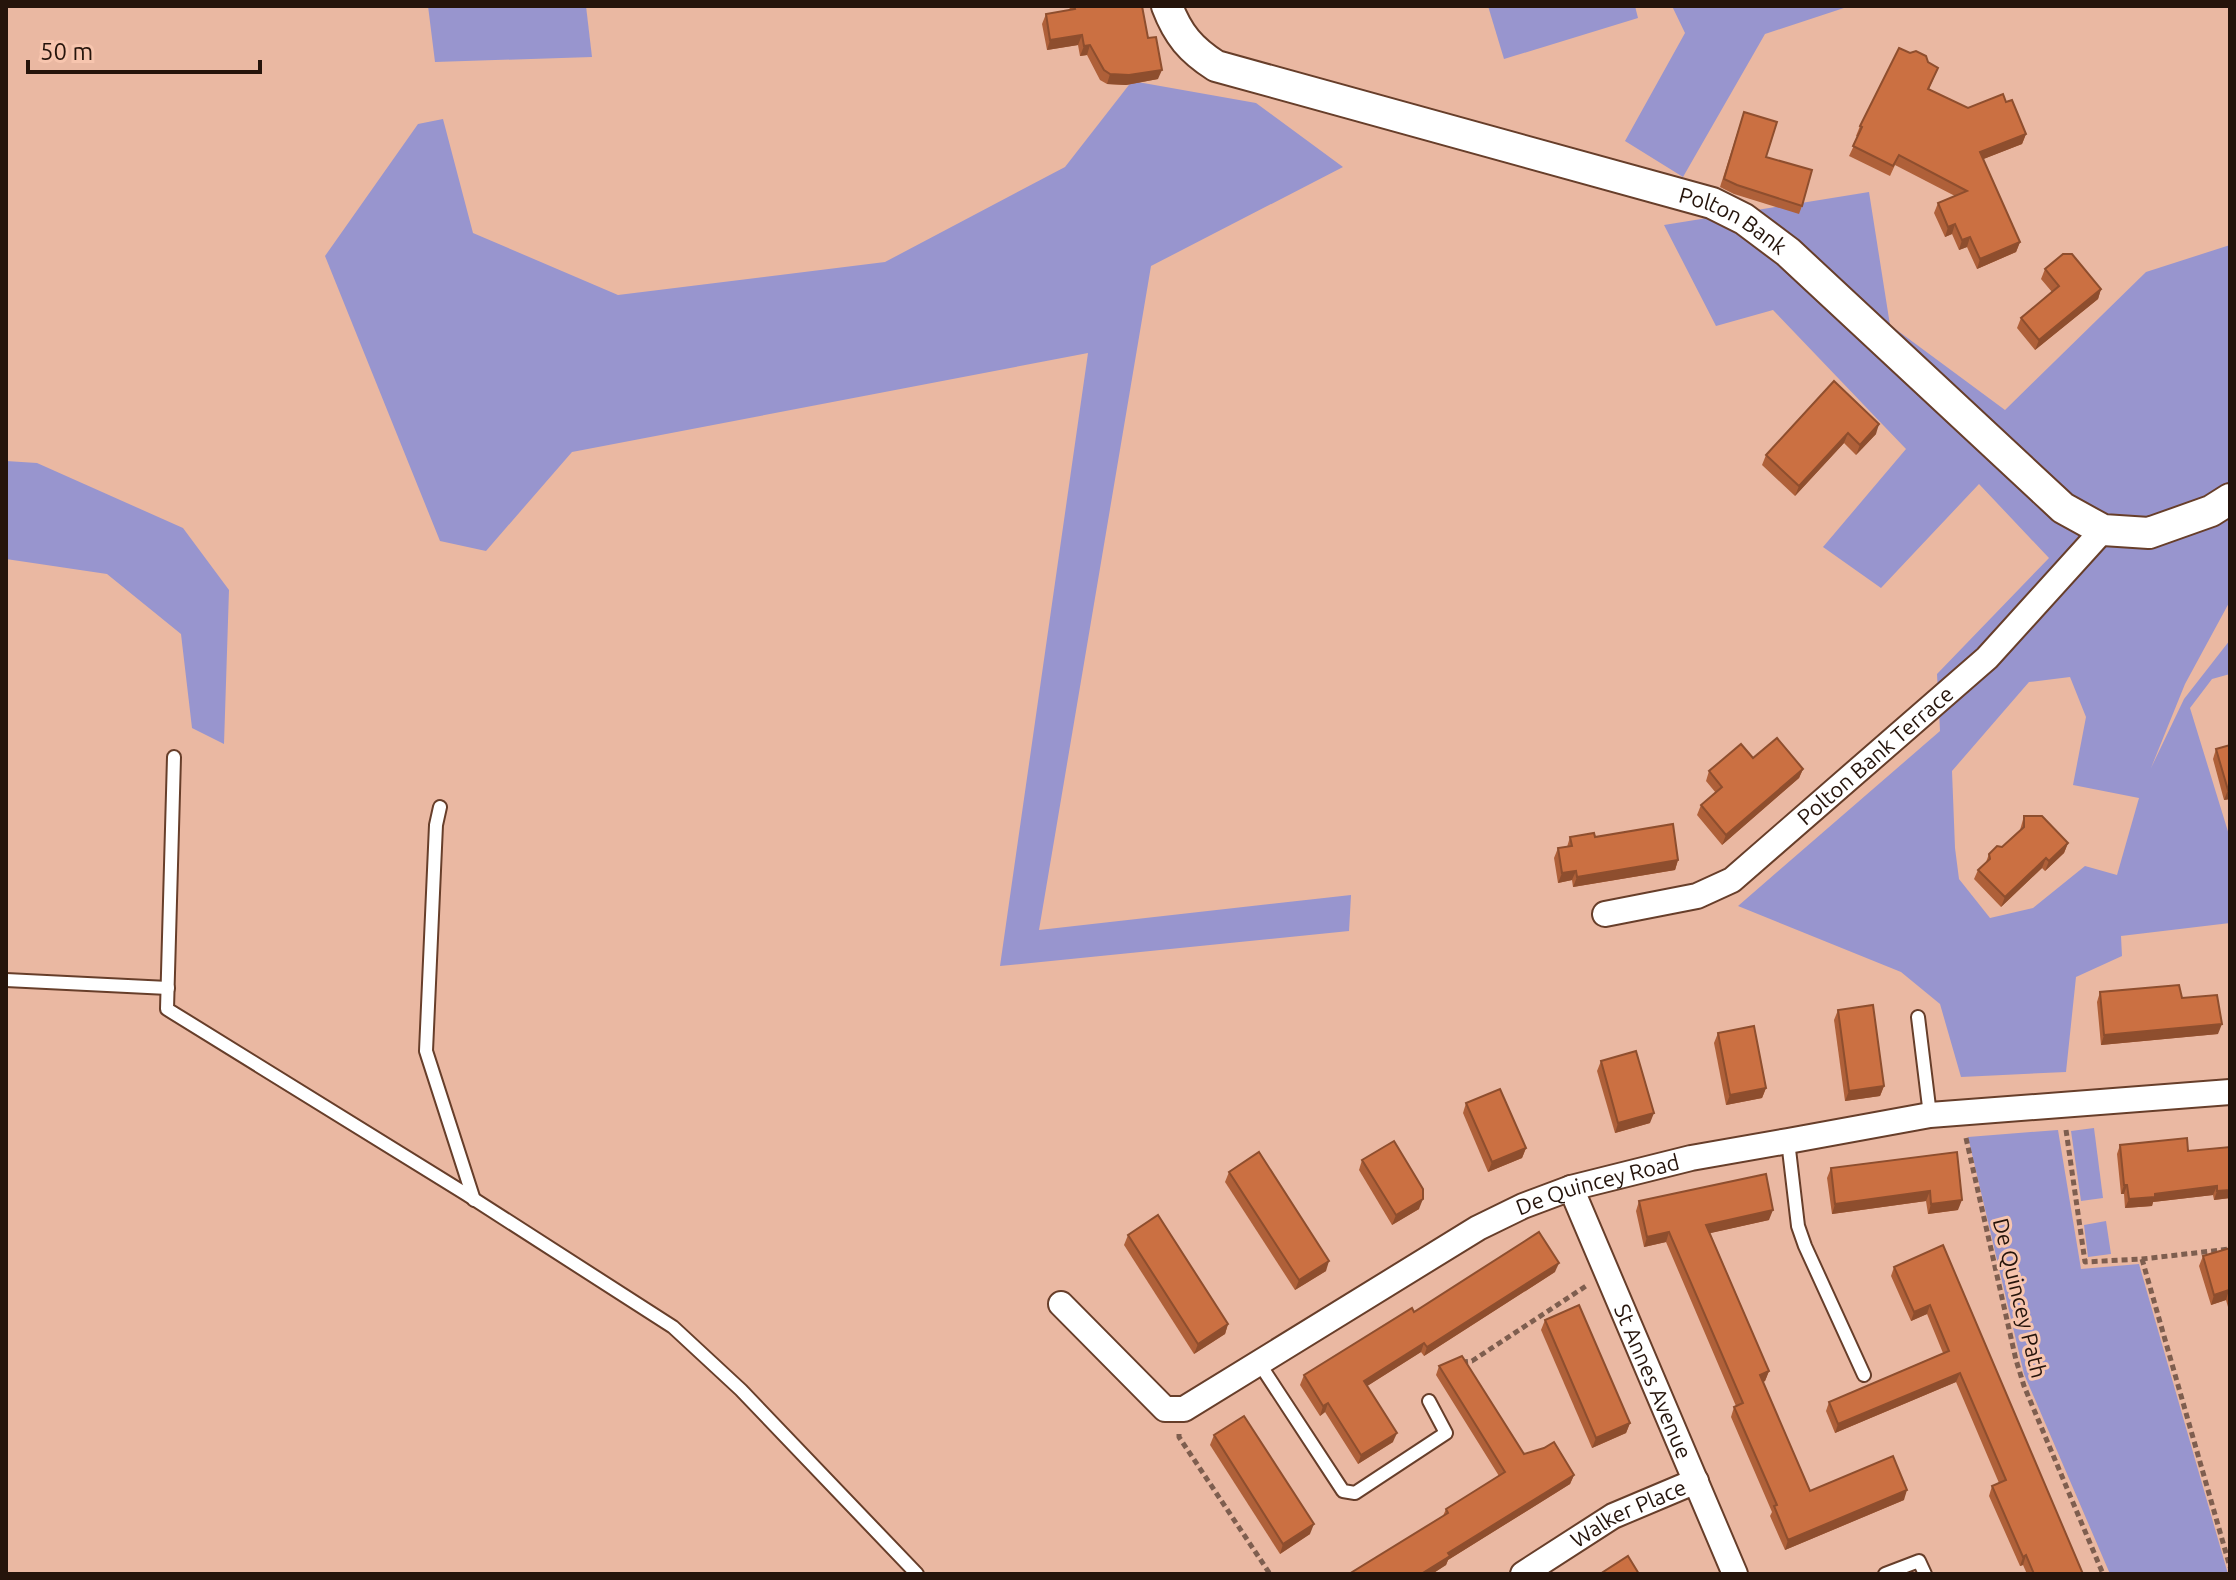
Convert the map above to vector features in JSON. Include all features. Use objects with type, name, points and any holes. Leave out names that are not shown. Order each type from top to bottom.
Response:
[{"type":"street","name":"Polton Bank","points":[[1167,6],[1181,35],[1195,53],[1216,66],[1712,203],[1744,219],[1788,252],[2063,508],[2103,530],[2149,533],[2211,511],[2230,499]]},
{"type":"street","name":"Polton Bank Terrace","points":[[1605,914],[1697,896],[1732,880],[1987,658],[2103,530]]},
{"type":"street","name":"De Quincey Road","points":[[1184,1409],[1478,1228],[1523,1206],[1571,1188],[1691,1158],[1930,1115],[2230,1092]]},
{"type":"street","name":"St Annes Avenue","points":[[1571,1188],[1735,1574]]},
{"type":"street","points":[[1061,1304],[1165,1409],[1184,1409]]},
{"type":"street","name":"Walker Place","points":[[1523,1574],[1613,1516],[1696,1481]]},
{"type":"lane","points":[[174,757],[167,1009],[673,1327],[741,1390],[917,1574]]},
{"type":"lane","points":[[440,807],[436,825],[426,1051],[474,1200]]},
{"type":"lane","points":[[6,980],[168,988]]},
{"type":"lane","points":[[1918,1017],[1930,1115]]},
{"type":"lane","points":[[1788,1141],[1798,1226],[1864,1375]]},
{"type":"lane","points":[[1259,1363],[1343,1491],[1355,1493],[1446,1433],[1429,1401]]},
{"type":"lane","points":[[1885,1574],[1919,1561],[1925,1574]]},
{"type":"path","points":[[2062,1105],[2085,1262],[2230,1249]]},
{"type":"path","name":"De Quincey Path","points":[[1960,1113],[2024,1386],[2103,1574]]},
{"type":"path","points":[[2142,1259],[2230,1567]]},
{"type":"path","points":[[1455,1363],[1472,1361],[1607,1272]]},
{"type":"path","points":[[1184,1409],[1179,1437],[1270,1574]]},
{"type":"shaded area","points":[[428,6],[586,6],[592,57],[435,62]]},
{"type":"shaded area","points":[[1488,6],[1635,6],[1638,18],[1504,59]]},
{"type":"shaded area","points":[[1672,6],[1850,6],[1765,34],[1683,177],[1625,141],[1685,33]]},
{"type":"shaded area","points":[[1132,81],[1256,103],[1343,167],[1151,266],[1039,930],[1351,895],[1349,931],[1000,966],[1088,353],[572,452],[486,551],[440,541],[325,256],[418,124],[443,119],[473,233],[618,295],[885,262],[1065,167]]},
{"type":"shaded area","points":[[1869,192],[1890,325],[2005,410],[2146,272],[2230,245],[2230,601],[2185,684],[2151,768],[2184,699],[2230,640],[2230,674],[2212,679],[2190,708],[2230,838],[2230,923],[2121,936],[2122,956],[2076,977],[2066,1072],[1961,1077],[1940,1004],[1901,972],[1738,906],[1940,731],[1937,674],[2049,558],[1979,484],[1881,588],[1823,547],[1906,449],[1773,310],[1716,326],[1664,225]],"holes":[[[2070,677],[2086,717],[2073,785],[2139,798],[2117,875],[2085,866],[2033,908],[1990,918],[1959,879],[1952,771],[2029,682]]]},
{"type":"shaded area","points":[[6,461],[37,463],[183,528],[229,590],[224,744],[192,728],[181,634],[107,574],[6,559]]},
{"type":"shaded area","points":[[2094,1128],[2103,1198],[2081,1201],[2071,1131]]},
{"type":"shaded area","points":[[2058,1130],[2081,1269],[2139,1264],[2228,1574],[2110,1574],[2024,1374],[1968,1137]]},
{"type":"shaded area","points":[[2106,1221],[2111,1254],[2088,1257],[2084,1225]]},
{"type":"building","points":[[1074,6],[1142,6],[1148,38],[1156,37],[1162,70],[1129,75],[1110,74],[1104,70],[1090,45],[1084,46],[1082,35],[1050,40],[1046,14],[1075,9]]},
{"type":"building","points":[[1899,48],[1926,56],[1928,62],[1938,68],[1928,89],[1968,108],[2003,94],[2006,102],[2012,100],[2026,134],[1980,152],[2020,242],[1980,259],[1970,237],[1962,240],[1955,224],[1948,227],[1938,203],[1967,191],[1899,155],[1893,166],[1853,146]]},
{"type":"building","points":[[1744,112],[1777,122],[1766,157],[1812,170],[1802,206],[1724,179]]},
{"type":"building","points":[[2063,254],[2072,254],[2101,289],[2039,340],[2021,318],[2059,286],[2045,269]]},
{"type":"building","points":[[1834,381],[1879,424],[1860,445],[1848,433],[1799,486],[1766,455]]},
{"type":"building","points":[[1777,738],[1803,769],[1726,835],[1701,805],[1722,787],[1709,771],[1741,744],[1753,758]]},
{"type":"building","points":[[2230,745],[2230,790],[2228,790],[2216,749]]},
{"type":"building","points":[[2024,816],[2042,816],[2068,843],[2049,861],[2046,858],[2005,897],[1978,870],[1990,859],[1989,854],[1997,846],[2002,847],[2024,827]]},
{"type":"building","points":[[1673,824],[1678,860],[1577,877],[1576,871],[1562,873],[1558,848],[1572,846],[1570,837],[1594,833],[1595,837]]},
{"type":"building","points":[[2179,985],[2182,998],[2217,995],[2222,1024],[2104,1035],[2100,992]]},
{"type":"building","points":[[1873,1005],[1884,1086],[1849,1091],[1838,1010]]},
{"type":"building","points":[[1754,1026],[1766,1088],[1730,1095],[1718,1033]]},
{"type":"building","points":[[1636,1051],[1654,1113],[1618,1123],[1601,1061]]},
{"type":"building","points":[[1500,1089],[1526,1148],[1492,1162],[1466,1103]]},
{"type":"building","points":[[2187,1138],[2188,1151],[2230,1147],[2230,1190],[2217,1191],[2217,1186],[2129,1199],[2127,1185],[2124,1185],[2120,1145]]},
{"type":"building","points":[[1394,1141],[1423,1189],[1423,1199],[1396,1215],[1362,1160]]},
{"type":"building","points":[[1259,1152],[1329,1261],[1299,1280],[1229,1172]]},
{"type":"building","points":[[1957,1152],[1962,1200],[1931,1204],[1930,1191],[1835,1204],[1831,1168]]},
{"type":"building","points":[[1766,1174],[1773,1210],[1706,1225],[1769,1371],[1760,1375],[1810,1491],[1893,1456],[1907,1490],[1788,1540],[1774,1506],[1777,1505],[1734,1407],[1743,1403],[1669,1232],[1647,1237],[1639,1201]]},
{"type":"building","points":[[1158,1215],[1228,1324],[1198,1344],[1128,1235]]},
{"type":"building","points":[[1539,1232],[1559,1263],[1427,1347],[1424,1343],[1364,1381],[1397,1433],[1361,1455],[1328,1403],[1323,1406],[1304,1375],[1412,1308],[1414,1312]]},
{"type":"building","points":[[1943,1245],[2083,1574],[2034,1574],[2026,1555],[2023,1557],[1992,1486],[2006,1480],[1960,1373],[1838,1424],[1829,1402],[1949,1351],[1930,1305],[1914,1312],[1894,1267]]},
{"type":"building","points":[[2230,1248],[2230,1292],[2214,1295],[2203,1256]]},
{"type":"building","points":[[1579,1305],[1630,1423],[1596,1438],[1545,1320]]},
{"type":"building","points":[[1462,1356],[1524,1454],[1554,1442],[1574,1475],[1448,1553],[1450,1556],[1421,1574],[1349,1574],[1448,1513],[1446,1509],[1505,1472],[1439,1366]]},
{"type":"building","points":[[1244,1416],[1314,1524],[1283,1544],[1214,1435]]},
{"type":"building","points":[[1628,1556],[1639,1574],[1600,1574]]}]
